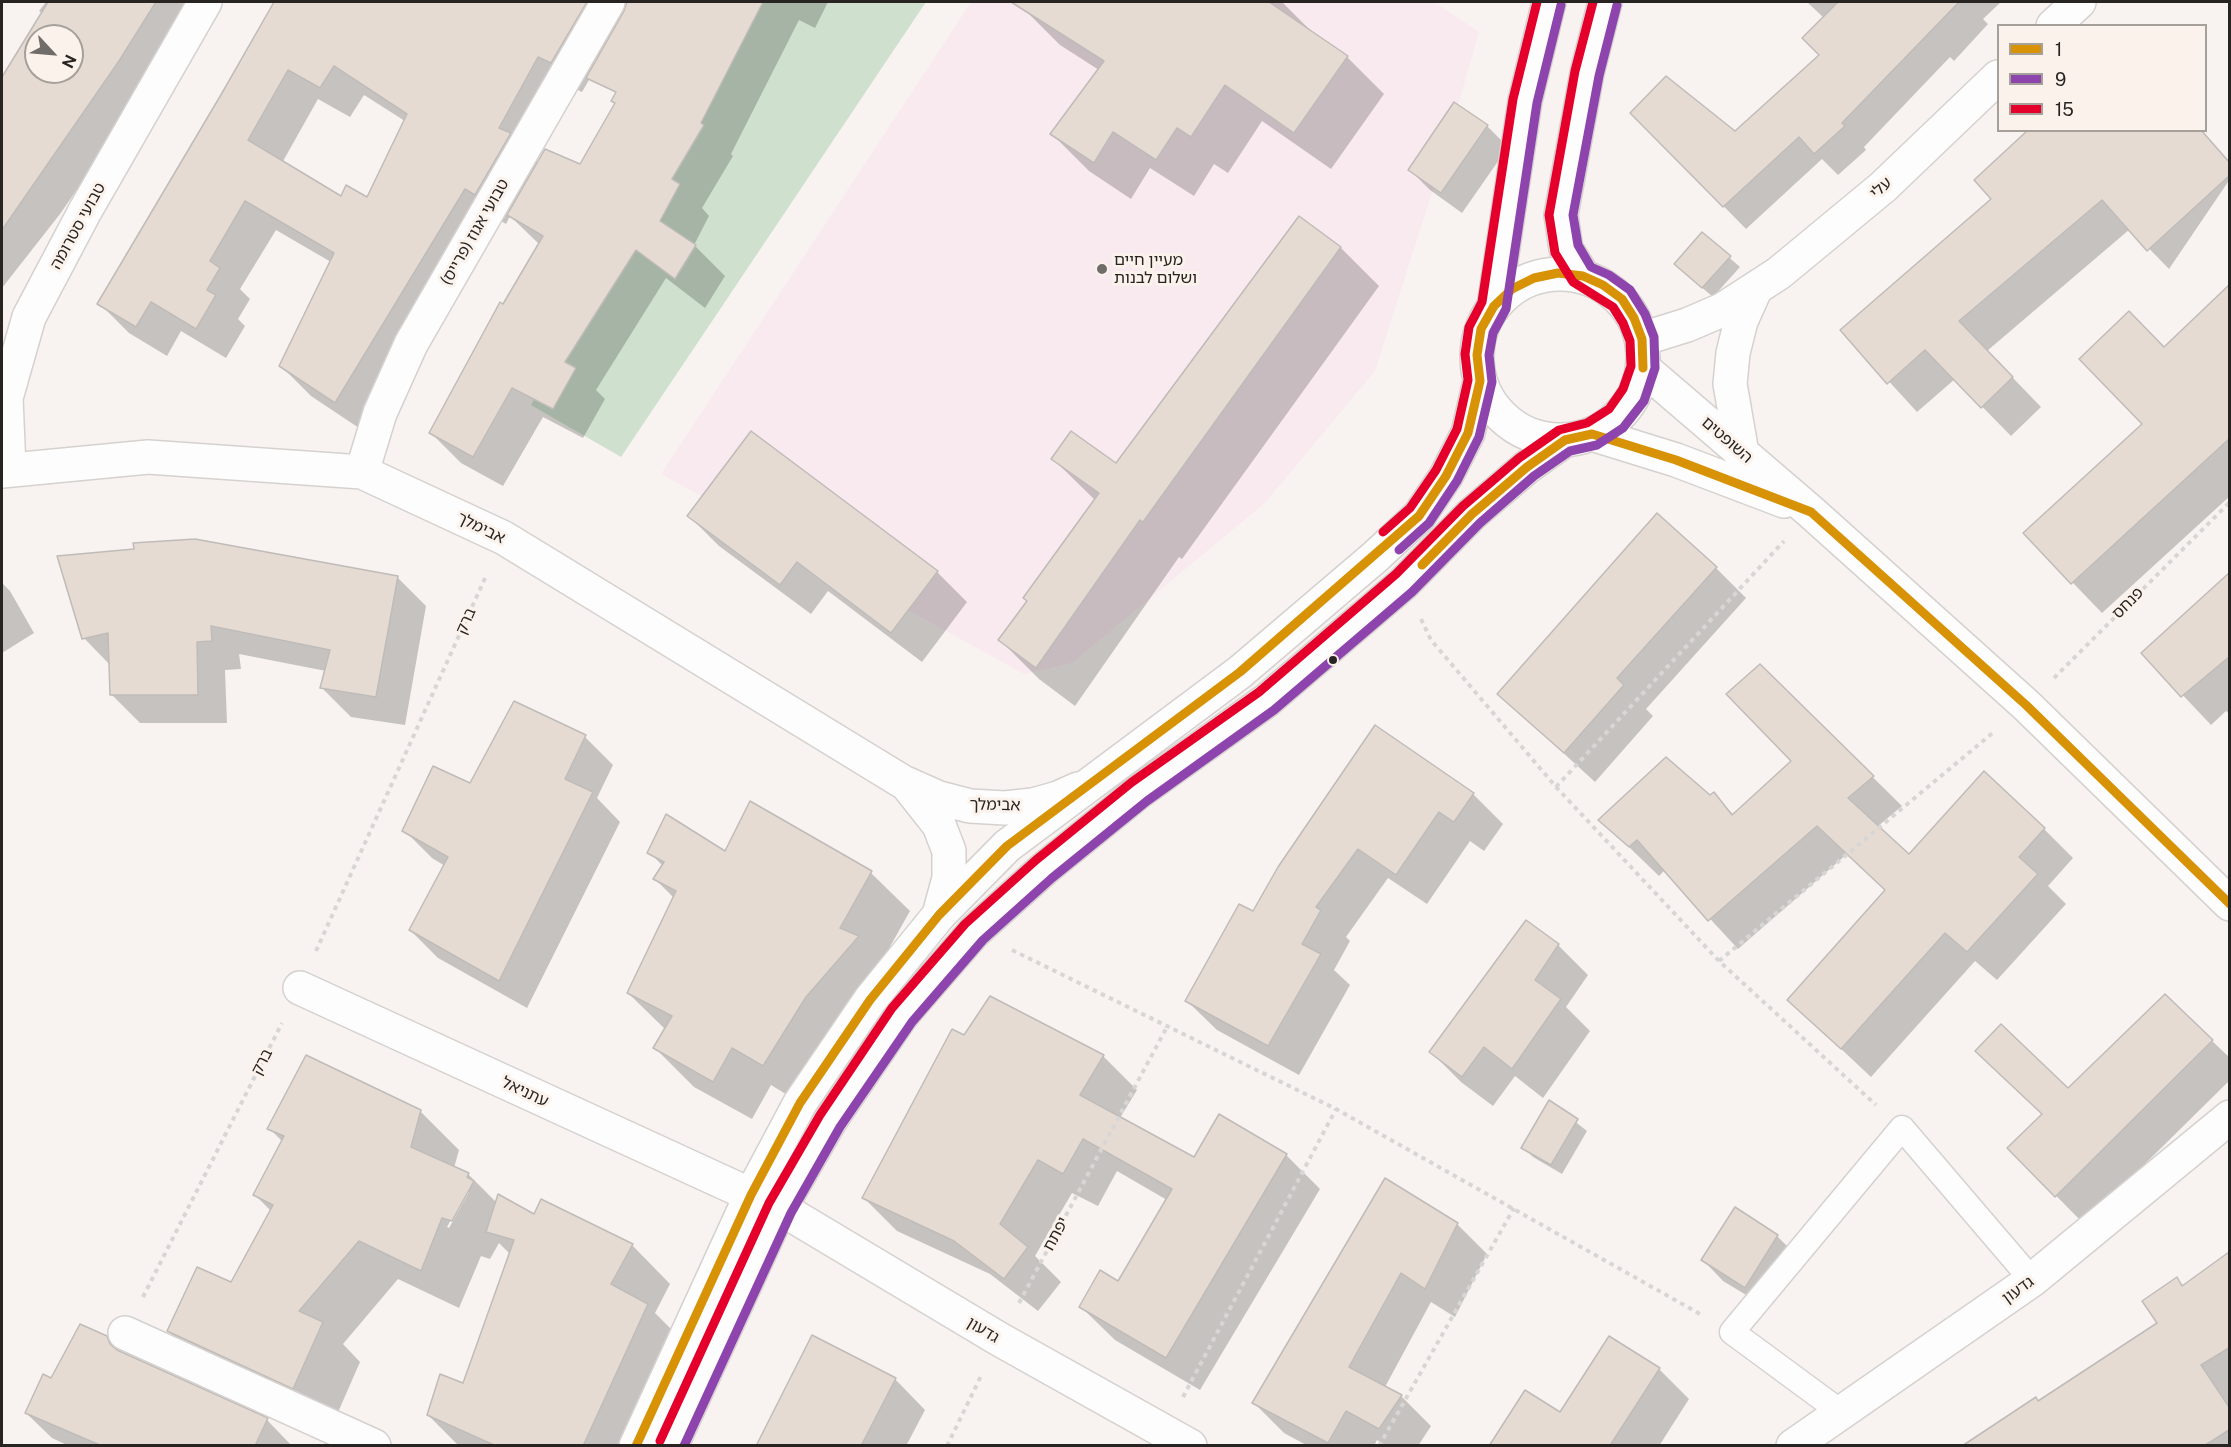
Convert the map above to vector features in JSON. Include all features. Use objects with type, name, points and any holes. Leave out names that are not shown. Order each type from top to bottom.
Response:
[{"type":"street","name":"טבועי סטרומה","points":[[5,469],[6,398],[29,317],[85,212],[205,2]]},
{"type":"street","name":"טבועי אגוז (פרייס)","points":[[362,472],[380,413],[411,344],[608,2]]},
{"type":"street","points":[[1494,306],[1525,101],[1550,2]]},
{"type":"street","points":[[1582,276],[1566,249],[1561,215],[1587,73],[1605,2]]},
{"type":"street","points":[[2055,24],[2079,2]]},
{"type":"street","name":"עלי","points":[[1642,354],[1755,290],[1883,187],[1997,78]]},
{"type":"street","points":[[636,1446],[751,1195],[800,1103],[870,1000],[939,915],[1007,846],[1240,672],[1375,557],[1419,516],[1446,476],[1468,433],[1480,381],[1477,355],[1481,329],[1494,306],[1512,289],[1534,278],[1558,273],[1582,276],[1604,285],[1622,299],[1634,318],[1642,354],[1634,394],[1617,418],[1578,437],[1527,467],[1472,514],[1404,583],[1266,701],[1140,791],[1044,869],[974,932],[902,1015],[830,1121],[780,1208],[671,1446]]},
{"type":"street","name":"עלי","points":[[1742,453],[1731,384],[1732,363],[1741,321],[1755,290]]},
{"type":"street","name":"השופטים","points":[[1642,354],[1742,453],[2026,705],[2229,904]]},
{"type":"street","points":[[1480,381],[1492,405],[1510,424],[1536,437],[1578,437]]},
{"type":"street","name":"השופטים","points":[[1578,437],[1676,460],[1811,512]]},
{"type":"street","name":"אבימלך","points":[[5,469],[147,457],[362,472],[504,538],[903,782],[939,798],[970,806],[1033,805],[1058,798],[1088,784]]},
{"type":"street","name":"אבימלך","points":[[903,782],[939,825],[949,851],[949,878],[939,915]]},
{"type":"street","name":"עתניאל","points":[[300,988],[751,1195]]},
{"type":"street","name":"גדעון","points":[[1793,1446],[2032,1281],[2229,1117]]},
{"type":"street","name":"גדעון","points":[[780,1208],[999,1339],[1178,1438]]},
{"type":"street","points":[[125,1333],[374,1446]]},
{"type":"lane","points":[[1842,1413],[1732,1332],[1902,1128],[2032,1281]]},
{"type":"path","name":"פנחס","points":[[1719,961],[2026,705],[2229,502]]},
{"type":"path","points":[[1556,787],[1811,512]]},
{"type":"path","name":"ברק","points":[[125,1333],[300,988],[504,538]]},
{"type":"path","points":[[1404,583],[1431,640],[1556,787],[1719,961],[1902,1128]]},
{"type":"path","points":[[974,932],[1336,1109],[1732,1332]]},
{"type":"path","name":"יפתח","points":[[947,1446],[999,1339],[1168,1025]]},
{"type":"path","points":[[1178,1438],[1336,1109]]},
{"type":"path","points":[[1379,1446],[1515,1208]]},
{"type":"shaded area","name":"מעיין חיים ושלום לבנות","points":[[971,2],[1434,2],[1479,32],[1440,168],[1375,371],[1265,503],[1072,663],[1024,674],[661,474]]},
{"type":"green space","points":[[759,2],[926,2],[621,457],[531,405]]},
{"type":"building","points":[[48,2],[156,2],[119,61],[2,230],[2,77],[24,41],[24,84],[84,84],[84,24],[35,24]]},
{"type":"building","points":[[274,2],[587,2],[551,63],[538,57],[499,128],[511,133],[475,195],[465,189],[335,403],[279,366],[334,253],[245,201],[210,261],[220,268],[207,290],[216,295],[196,329],[151,302],[136,327],[97,304]],"holes":[[[334,66],[407,114],[367,197],[346,185],[341,196],[248,140],[288,70],[320,88]]]},
{"type":"building","points":[[627,2],[763,2],[701,123],[704,125],[672,179],[680,184],[660,221],[696,245],[675,279],[636,250],[565,362],[576,368],[553,409],[512,388],[473,457],[429,433],[500,302],[503,304],[543,236],[507,215],[545,149],[580,164],[615,103],[611,101],[616,92],[586,78]]},
{"type":"building","points":[[1011,2],[1269,2],[1348,56],[1294,133],[1225,85],[1191,137],[1177,128],[1156,160],[1113,132],[1094,163],[1050,134],[1104,61]]},
{"type":"building","points":[[1838,2],[1959,2],[1842,123],[1845,126],[1814,154],[1799,137],[1723,207],[1630,113],[1666,76],[1735,131],[1819,55],[1802,38]]},
{"type":"building","points":[[1454,102],[1488,125],[1441,193],[1408,170]]},
{"type":"building","points":[[2026,132],[2203,132],[2229,162],[2229,176],[2147,251],[2102,200],[1959,321],[2013,377],[1981,408],[1925,350],[1887,384],[1840,330],[1991,199],[1974,180]]},
{"type":"building","points":[[1299,216],[1341,247],[1143,522],[1140,520],[1036,668],[998,640],[1027,601],[1023,598],[1099,493],[1051,459],[1071,431],[1116,463]]},
{"type":"building","points":[[1702,232],[1731,256],[1702,288],[1674,264]]},
{"type":"building","points":[[2229,285],[2229,439],[2071,584],[2023,533],[2142,424],[2079,359],[2129,311],[2164,347]]},
{"type":"building","points":[[751,431],[938,571],[891,633],[797,562],[780,585],[687,516]]},
{"type":"building","points":[[1657,513],[1717,567],[1617,678],[1624,685],[1564,753],[1497,694]]},
{"type":"building","points":[[195,539],[398,576],[376,697],[320,688],[330,650],[211,626],[212,641],[197,642],[198,695],[110,695],[108,633],[82,639],[57,556],[134,549],[133,543]]},
{"type":"building","points":[[2229,573],[2229,657],[2181,697],[2141,653]]},
{"type":"building","points":[[1760,664],[1874,776],[1848,798],[1909,854],[1984,771],[2045,828],[2019,857],[2038,874],[1967,952],[1945,933],[1841,1049],[1787,1000],[1885,890],[1817,826],[1708,921],[1637,840],[1629,847],[1598,820],[1666,757],[1710,795],[1714,792],[1732,815],[1791,761],[1726,694]]},
{"type":"building","points":[[514,701],[586,735],[565,779],[593,792],[499,981],[409,930],[448,857],[402,831],[433,766],[470,783]]},
{"type":"building","points":[[1375,725],[1474,793],[1454,822],[1439,812],[1396,875],[1358,849],[1316,907],[1321,910],[1302,944],[1321,954],[1268,1046],[1185,1001],[1239,904],[1253,911],[1278,867]]},
{"type":"building","points":[[750,801],[872,871],[840,928],[859,936],[806,997],[763,1066],[732,1048],[713,1082],[653,1048],[672,1016],[627,993],[676,891],[653,879],[664,862],[647,853],[666,814],[725,851]]},
{"type":"building","points":[[1526,920],[1559,944],[1535,980],[1561,999],[1512,1069],[1484,1047],[1462,1077],[1429,1052]]},
{"type":"building","points":[[2165,994],[2213,1040],[2055,1197],[2007,1148],[2042,1114],[1975,1051],[2001,1024],[2068,1088]]},
{"type":"building","points":[[990,996],[1104,1055],[1080,1095],[1194,1157],[1219,1114],[1287,1154],[1166,1358],[1079,1307],[1100,1270],[1118,1281],[1172,1189],[1083,1139],[1063,1174],[1038,1160],[1000,1224],[1028,1247],[1004,1279],[954,1241],[862,1198],[952,1029],[964,1035]]},
{"type":"building","points":[[306,1055],[421,1110],[411,1147],[469,1173],[467,1177],[474,1181],[452,1221],[442,1218],[421,1271],[359,1241],[299,1311],[323,1322],[293,1389],[167,1331],[197,1267],[231,1282],[273,1205],[253,1195],[284,1136],[267,1129]]},
{"type":"building","points":[[1549,1100],[1578,1119],[1551,1165],[1521,1148]]},
{"type":"building","points":[[1385,1178],[1458,1223],[1425,1289],[1401,1273],[1349,1367],[1402,1395],[1379,1429],[1346,1411],[1328,1443],[1252,1403]]},
{"type":"building","points":[[498,1194],[534,1214],[541,1199],[633,1244],[611,1284],[648,1304],[583,1446],[496,1446],[427,1415],[440,1374],[463,1383],[514,1240],[486,1232]]},
{"type":"building","points":[[1735,1207],[1778,1235],[1745,1288],[1701,1260]]},
{"type":"building","points":[[2229,1252],[2229,1348],[2201,1365],[2229,1407],[2229,1430],[2204,1446],[1962,1446],[2036,1397],[2038,1401],[2157,1323],[2142,1301],[2177,1277],[2182,1286]]},
{"type":"building","points":[[80,1324],[107,1336],[110,1344],[117,1350],[268,1418],[255,1446],[102,1446],[25,1413],[43,1374],[51,1378]]},
{"type":"building","points":[[812,1335],[896,1378],[861,1446],[756,1446]]},
{"type":"building","points":[[1609,1336],[1660,1368],[1611,1444],[1613,1446],[1489,1446],[1525,1390],[1560,1412]]},
{"type":"transit line","name":"15","points":[[1383,532],[1410,508],[1436,470],[1457,429],[1468,380],[1465,354],[1469,327],[1482,302],[1513,99],[1537,2]]},
{"type":"transit line","name":"15","points":[[660,1441],[769,1203],[820,1115],[892,1008],[965,924],[1036,860],[1132,782],[1259,692],[1396,574],[1463,506],[1519,458],[1559,430],[1587,423],[1609,409],[1623,389],[1631,366],[1630,341],[1623,323],[1613,307],[1573,282],[1555,253],[1549,215],[1575,71],[1593,2]]},
{"type":"transit line","name":"9","points":[[1399,550],[1429,523],[1457,481],[1479,437],[1492,382],[1489,355],[1493,333],[1506,309],[1537,103],[1561,5]]},
{"type":"transit line","name":"9","points":[[684,1446],[791,1213],[840,1127],[912,1022],[983,940],[1052,878],[1147,801],[1274,710],[1412,592],[1480,523],[1534,476],[1570,451],[1597,445],[1623,428],[1644,401],[1655,368],[1654,337],[1645,314],[1630,290],[1609,275],[1591,267],[1578,245],[1573,215],[1599,76],[1617,5]]},
{"type":"transit line","name":"1","points":[[636,1446],[751,1195],[800,1103],[870,1000],[939,915],[1007,846],[1240,672],[1419,516],[1446,476],[1468,433],[1480,381],[1477,355],[1481,329],[1494,306],[1512,289],[1534,278],[1558,273],[1583,276],[1603,285],[1622,299],[1634,318],[1642,339],[1643,368]]},
{"type":"transit line","name":"1","points":[[1592,434],[1676,460],[1811,512],[2026,705],[2230,904]]},
{"type":"transit line","name":"1","points":[[1422,565],[1472,514],[1527,467],[1565,440],[1592,434]]},
{"type":"place","name":"מעיין חיים ושלום לבנות","points":[[1102,269]]}]
